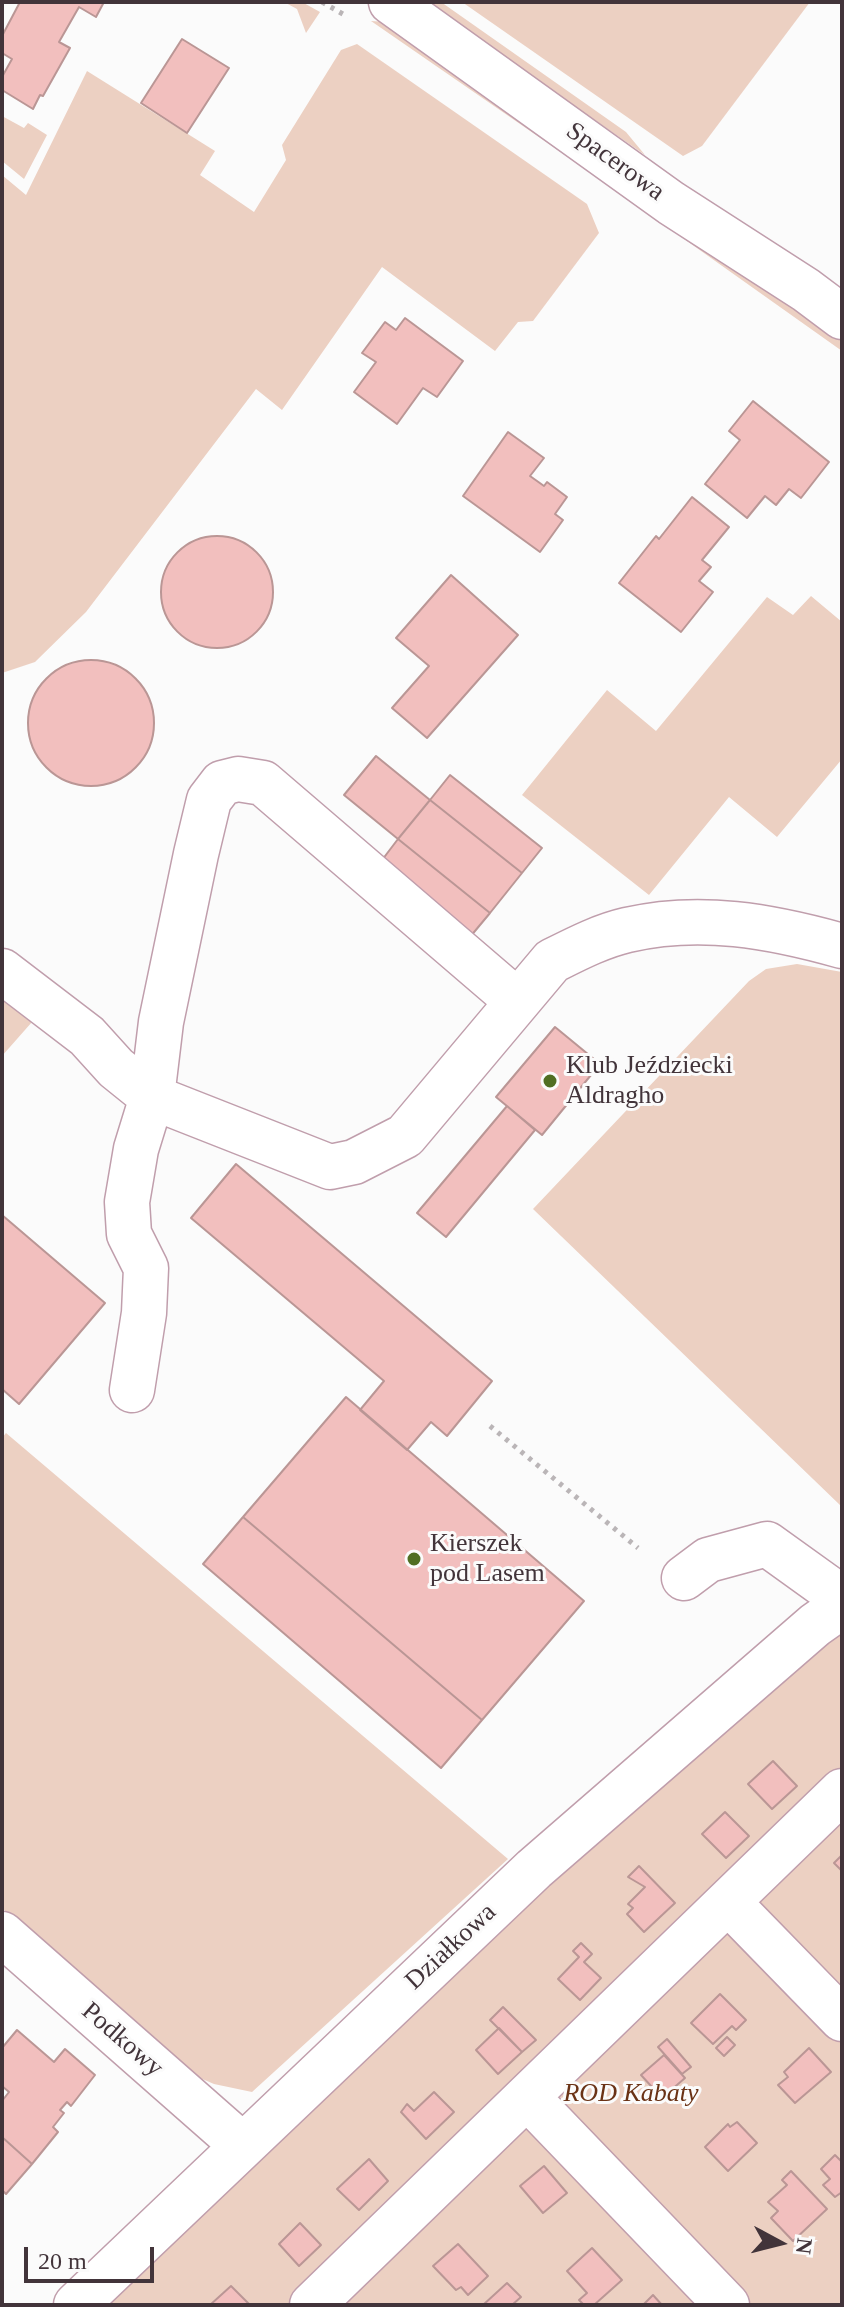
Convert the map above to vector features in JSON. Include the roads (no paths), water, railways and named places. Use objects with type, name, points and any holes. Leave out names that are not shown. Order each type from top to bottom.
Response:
[{"type":"street","name":"Spacerowa","points":[[391,2],[671,203],[806,290],[842,317]]},
{"type":"street","points":[[132,1390],[144,1313],[146,1268],[129,1234],[127,1202],[136,1149],[152,1097],[161,1022],[209,800],[222,783],[238,779],[263,783],[517,1001]]},
{"type":"street","points":[[2,971],[87,1036],[116,1068],[152,1097],[330,1167],[354,1162],[405,1136],[552,961],[627,930],[698,920],[762,926],[842,946]]},
{"type":"street","points":[[684,1578],[708,1560],[767,1544],[842,1598]]},
{"type":"street","name":"Działkowa","points":[[76,2305],[534,1869],[803,1635],[842,1606]]},
{"type":"street","points":[[333,2298],[528,2098],[842,1791]]},
{"type":"street","points":[[728,1902],[842,2019]]},
{"type":"street","name":"Podkowy","points":[[2,1934],[242,2145]]},
{"type":"street","points":[[528,2098],[727,2305]]},
{"type":"place","name":"Klub Jeździecki Aldragho","points":[[550,1081]]},
{"type":"place","name":"Kierszek pod Lasem","points":[[414,1559]]},
{"type":"park label","name":"ROD Kabaty","points":[[631,2094]]}]
